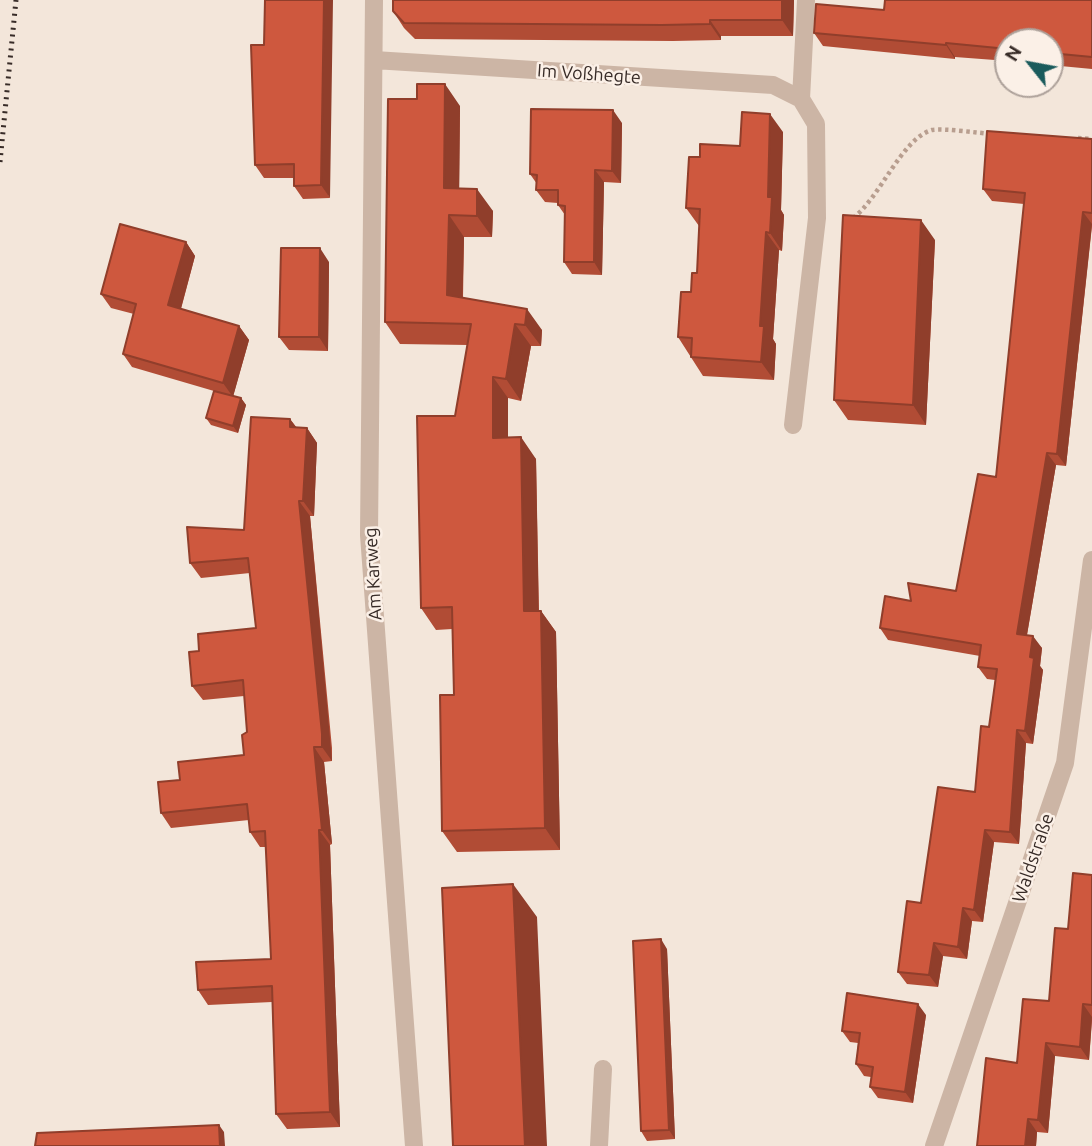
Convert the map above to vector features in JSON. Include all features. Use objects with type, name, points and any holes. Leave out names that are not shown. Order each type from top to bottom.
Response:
[{"type":"street","name":"Am Karweg","points":[[374,0],[369,535],[414,1146]]},
{"type":"street","points":[[793,425],[817,218],[816,124],[801,99],[806,0]]},
{"type":"street","name":"Im Voßhegte","points":[[374,60],[774,85],[801,99]]},
{"type":"street","name":"Waldstraße","points":[[934,1146],[1065,763],[1092,560]]},
{"type":"street","points":[[599,1146],[603,1069]]},
{"type":"path","points":[[817,218],[855,218],[874,197],[908,146],[932,130],[999,134]]},
{"type":"path","points":[[1065,138],[1092,139]]},
{"type":"building","points":[[265,0],[324,0],[321,185],[294,186],[294,164],[255,165],[251,45],[264,45]]},
{"type":"building","points":[[393,0],[782,0],[782,20],[710,20],[710,24],[662,25],[404,23],[393,11]]},
{"type":"building","points":[[885,0],[1092,0],[1092,57],[1064,54],[1064,28],[994,28],[994,48],[814,33],[816,4],[884,10]]},
{"type":"building","points":[[417,84],[445,84],[444,188],[477,189],[477,216],[449,215],[447,295],[527,309],[525,325],[515,324],[506,379],[493,377],[493,438],[521,437],[524,611],[541,611],[545,828],[442,831],[440,695],[454,695],[452,607],[421,608],[417,416],[455,416],[471,324],[385,322],[388,99],[417,99]]},
{"type":"building","points":[[531,109],[613,110],[612,171],[595,170],[594,262],[564,262],[565,206],[558,205],[558,190],[536,190],[537,175],[530,174]]},
{"type":"building","points":[[742,112],[770,114],[768,197],[772,197],[770,233],[766,232],[760,326],[764,326],[761,362],[691,357],[692,338],[678,337],[681,292],[691,292],[692,273],[697,273],[700,209],[686,208],[689,157],[700,157],[700,144],[740,146]]},
{"type":"building","points":[[987,131],[1092,139],[1092,213],[1083,212],[1057,454],[1047,453],[1017,634],[1033,636],[1030,657],[1034,658],[1025,731],[1017,730],[1010,832],[985,830],[974,910],[963,908],[958,947],[934,943],[929,975],[898,972],[907,901],[921,903],[938,787],[975,792],[981,726],[989,727],[997,669],[978,667],[981,645],[880,628],[885,596],[911,601],[908,583],[956,591],[978,474],[996,477],[1025,193],[983,189]]},
{"type":"building","points":[[843,215],[921,220],[913,405],[834,400]]},
{"type":"building","points":[[120,224],[186,242],[168,305],[239,326],[223,383],[123,354],[136,304],[101,294]]},
{"type":"building","points":[[281,248],[320,248],[319,337],[279,337]]},
{"type":"building","points":[[214,391],[241,398],[233,426],[206,418]]},
{"type":"building","points":[[251,417],[290,419],[290,427],[307,428],[303,501],[299,501],[322,734],[322,747],[314,747],[322,830],[319,830],[330,1112],[276,1114],[272,986],[198,990],[196,962],[271,959],[265,831],[250,832],[247,804],[161,813],[158,782],[180,780],[178,762],[244,755],[242,735],[247,732],[243,680],[192,686],[189,652],[199,651],[198,634],[256,628],[248,558],[190,563],[187,527],[244,530]]},
{"type":"building","points":[[1073,873],[1092,875],[1092,1005],[1083,1004],[1080,1047],[1046,1043],[1038,1120],[1028,1119],[1025,1146],[977,1146],[986,1058],[1017,1063],[1023,999],[1049,1001],[1055,928],[1068,929]]},
{"type":"building","points":[[513,884],[525,1146],[453,1146],[442,888]]},
{"type":"building","points":[[661,939],[669,1130],[641,1131],[633,941]]},
{"type":"building","points":[[847,993],[918,1004],[905,1092],[870,1087],[873,1067],[856,1064],[860,1033],[842,1031]]},
{"type":"building","points":[[219,1125],[220,1146],[35,1146],[37,1133]]},
{"type":"railway","points":[[0,162],[16,0]]}]
